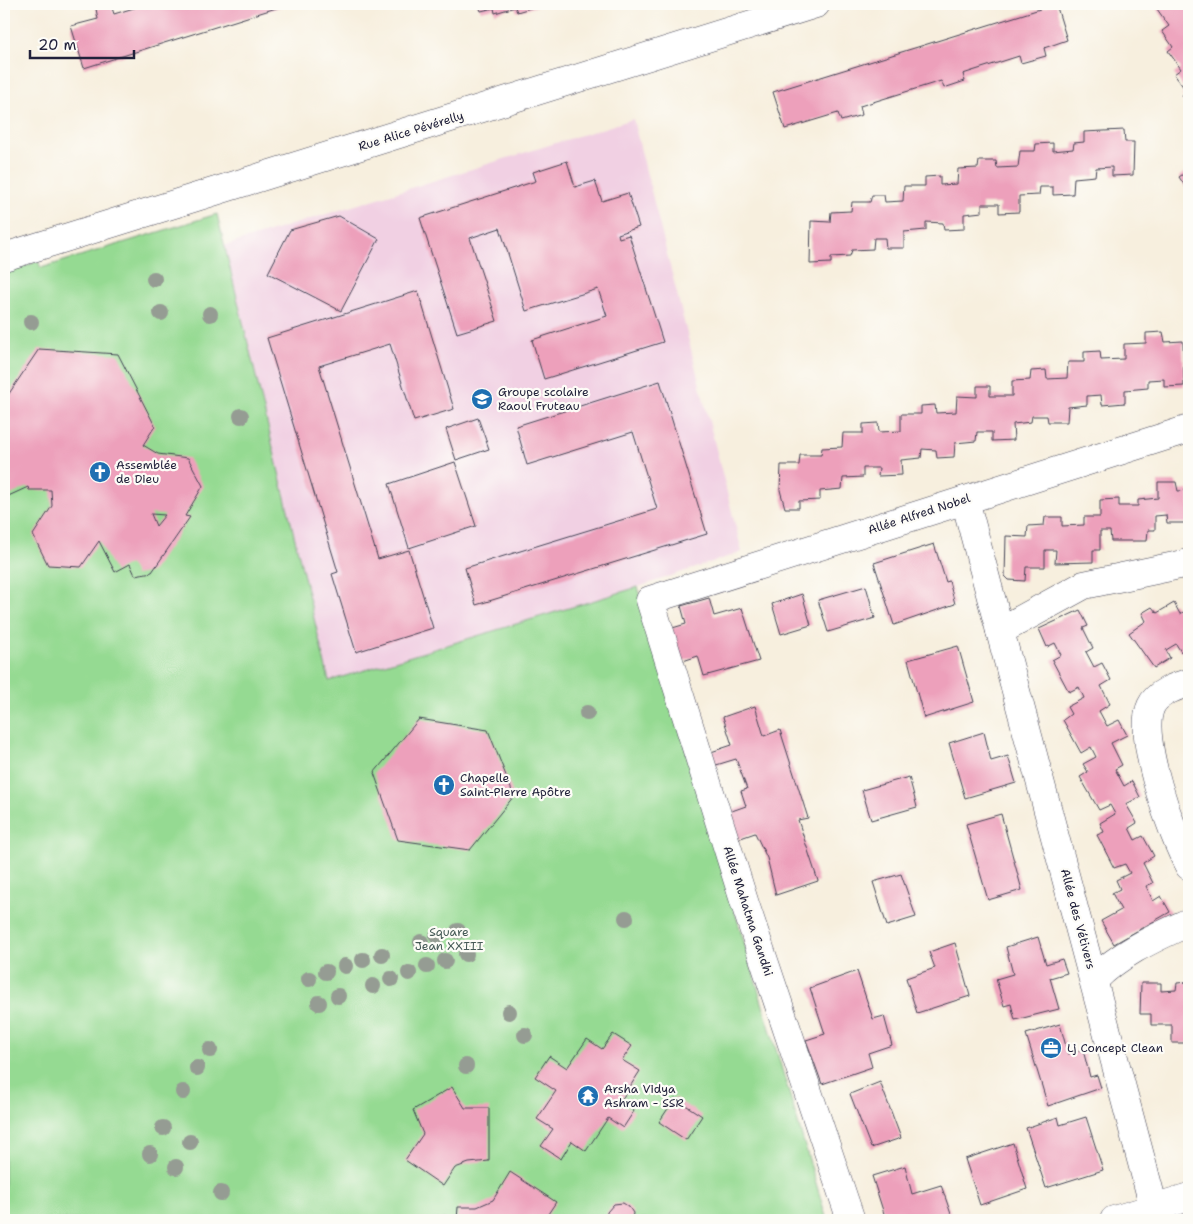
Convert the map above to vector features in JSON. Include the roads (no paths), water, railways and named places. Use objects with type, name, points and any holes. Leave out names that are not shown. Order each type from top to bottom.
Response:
[{"type":"street","name":"Rue Alice Pévérelly","points":[[4,257],[816,4]]},
{"type":"street","name":"Allée Alfred Nobel","points":[[650,600],[1189,430]]},
{"type":"street","name":"Allée des Vétivers","points":[[965,500],[1154,1208]]},
{"type":"street","points":[[1000,631],[1084,585],[1189,563]]},
{"type":"street","name":"Allée Mahatma Gandhi","points":[[650,600],[746,904],[851,1220]]},
{"type":"street","points":[[1189,682],[1171,689],[1159,697],[1151,706],[1148,716],[1149,740],[1157,785],[1169,823],[1189,866]]},
{"type":"street","points":[[1094,979],[1112,962],[1131,949],[1189,922]]},
{"type":"street","points":[[1114,1220],[1189,1197]]},
{"type":"place","name":"Groupe scolaire Raoul Fruteau","points":[[482,399]]},
{"type":"place","name":"Assemblée de Dieu","points":[[100,472]]},
{"type":"place","name":"Chapelle Saint-Pierre Apôtre","points":[[444,785]]},
{"type":"place","name":"Lj Concept Clean","points":[[1051,1048]]},
{"type":"place","name":"Arsha Vidya Ashram - SSR","points":[[588,1096]]},
{"type":"park label","name":"Square Jean XXIII","points":[[449,939]]}]
